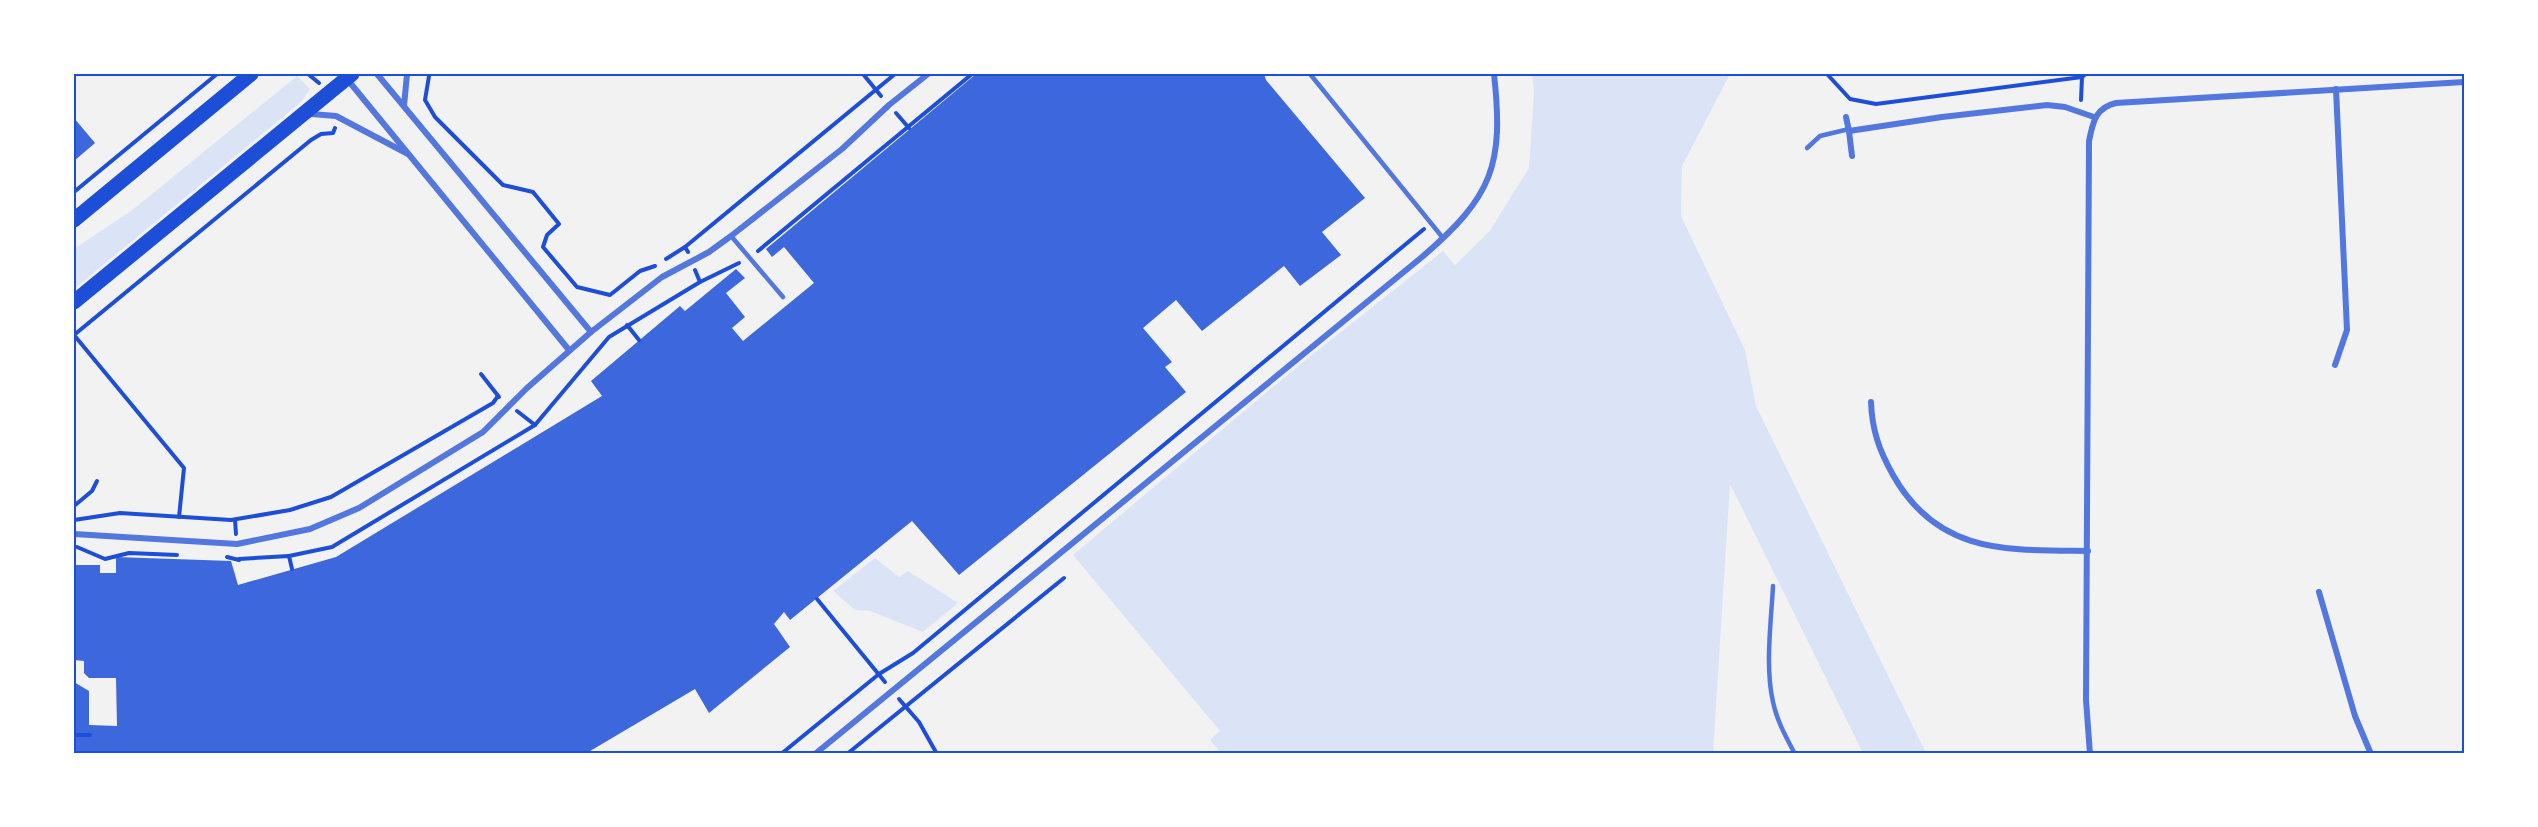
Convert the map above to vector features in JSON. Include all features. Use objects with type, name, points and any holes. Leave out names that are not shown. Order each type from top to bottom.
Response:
[{"type":"main road","points":[[74,220],[251,74]]},
{"type":"main road","points":[[74,302],[347,75]]},
{"type":"street","points":[[377,74],[591,332]]},
{"type":"street","points":[[405,106],[407,74]]},
{"type":"street","points":[[74,534],[220,544],[256,542],[310,530],[359,508],[468,443],[495,422],[569,350],[591,332],[644,290],[731,236],[842,149],[889,105],[928,74]]},
{"type":"street","points":[[815,753],[1443,238],[1470,211],[1493,162],[1499,127],[1494,74]]},
{"type":"street","points":[[347,75],[569,350]]},
{"type":"street","points":[[2091,753],[2086,700],[2089,141],[2094,117],[2107,105],[2116,103],[2464,82]]},
{"type":"street","points":[[2335,365],[2347,330],[2336,89]]},
{"type":"street","points":[[1849,130],[2048,105],[2094,117]]},
{"type":"street","points":[[298,118],[320,112],[340,118],[411,156]]},
{"type":"street","points":[[1846,117],[1852,156]]},
{"type":"street","points":[[1871,402],[1875,440],[1899,486],[1925,516],[1944,530],[1963,539],[1996,549],[2088,550]]},
{"type":"street","points":[[2319,592],[2355,716],[2371,753]]},
{"type":"lane","points":[[1310,74],[1443,238]]},
{"type":"lane","points":[[1808,148],[1820,136],[1849,130]]},
{"type":"lane","points":[[731,236],[783,297]]},
{"type":"lane","points":[[1773,586],[1770,675],[1772,701],[1778,721],[1795,753]]},
{"type":"path","points":[[74,192],[217,74]]},
{"type":"path","points":[[423,74],[429,75],[425,100],[435,117],[503,185],[533,192],[560,224],[546,236],[543,247],[577,287],[610,295],[640,271],[657,265],[685,247],[895,74]]},
{"type":"path","points":[[289,556],[333,547],[535,425],[609,337],[700,282],[750,258],[972,74]]},
{"type":"path","points":[[1827,74],[1850,99],[1876,104],[2082,77],[2086,74]]},
{"type":"path","points":[[2212,74],[2227,74]]},
{"type":"path","points":[[2081,112],[2082,77]]},
{"type":"path","points":[[179,517],[184,468],[74,335],[311,140],[321,134],[333,133],[340,118]]},
{"type":"path","points":[[781,753],[879,674],[912,653],[1431,223]]},
{"type":"path","points":[[685,247],[700,282]]},
{"type":"path","points":[[627,325],[639,340]]},
{"type":"path","points":[[74,520],[120,513],[231,520],[290,510],[331,497],[493,403],[498,396],[481,374]]},
{"type":"path","points":[[74,506],[92,491],[97,481]]},
{"type":"path","points":[[74,546],[105,559],[129,553],[187,555]]},
{"type":"path","points":[[222,556],[239,560]]},
{"type":"path","points":[[847,753],[1064,578]]},
{"type":"path","points":[[817,599],[905,706],[929,737],[937,753]]},
{"type":"path","points":[[74,735],[90,735]]},
{"type":"shaded area","points":[[1532,74],[1730,74],[1682,166],[1681,216],[1745,350],[1756,406],[1926,753],[1863,753],[1730,484],[1713,753],[1218,753],[1220,752],[1210,740],[1220,731],[1073,555],[1298,366],[1443,251],[1455,265],[1489,232],[1529,168],[1534,92]]},
{"type":"shaded area","points":[[297,76],[310,89],[301,102],[74,289],[74,249],[131,211]]},
{"type":"shaded area","points":[[875,558],[899,577],[908,571],[958,603],[923,632],[870,611],[855,610],[833,591]]},
{"type":"building","points":[[976,74],[1264,74],[1266,80],[1365,198],[1322,232],[1341,255],[1300,286],[1284,266],[1202,331],[1176,300],[1143,328],[1172,362],[1165,367],[1186,392],[959,575],[912,521],[790,620],[784,612],[774,624],[790,647],[709,713],[695,689],[585,754],[74,754],[74,682],[89,691],[89,725],[117,726],[116,678],[89,678],[84,673],[84,661],[74,660],[74,565],[100,565],[100,573],[116,573],[116,557],[231,561],[238,585],[336,557],[602,396],[591,381],[680,306],[685,311],[736,269],[745,278],[726,293],[745,317],[732,328],[743,341],[814,283],[784,247],[772,257],[766,249]]},
{"type":"building","points":[[74,118],[95,143],[74,161]]}]
